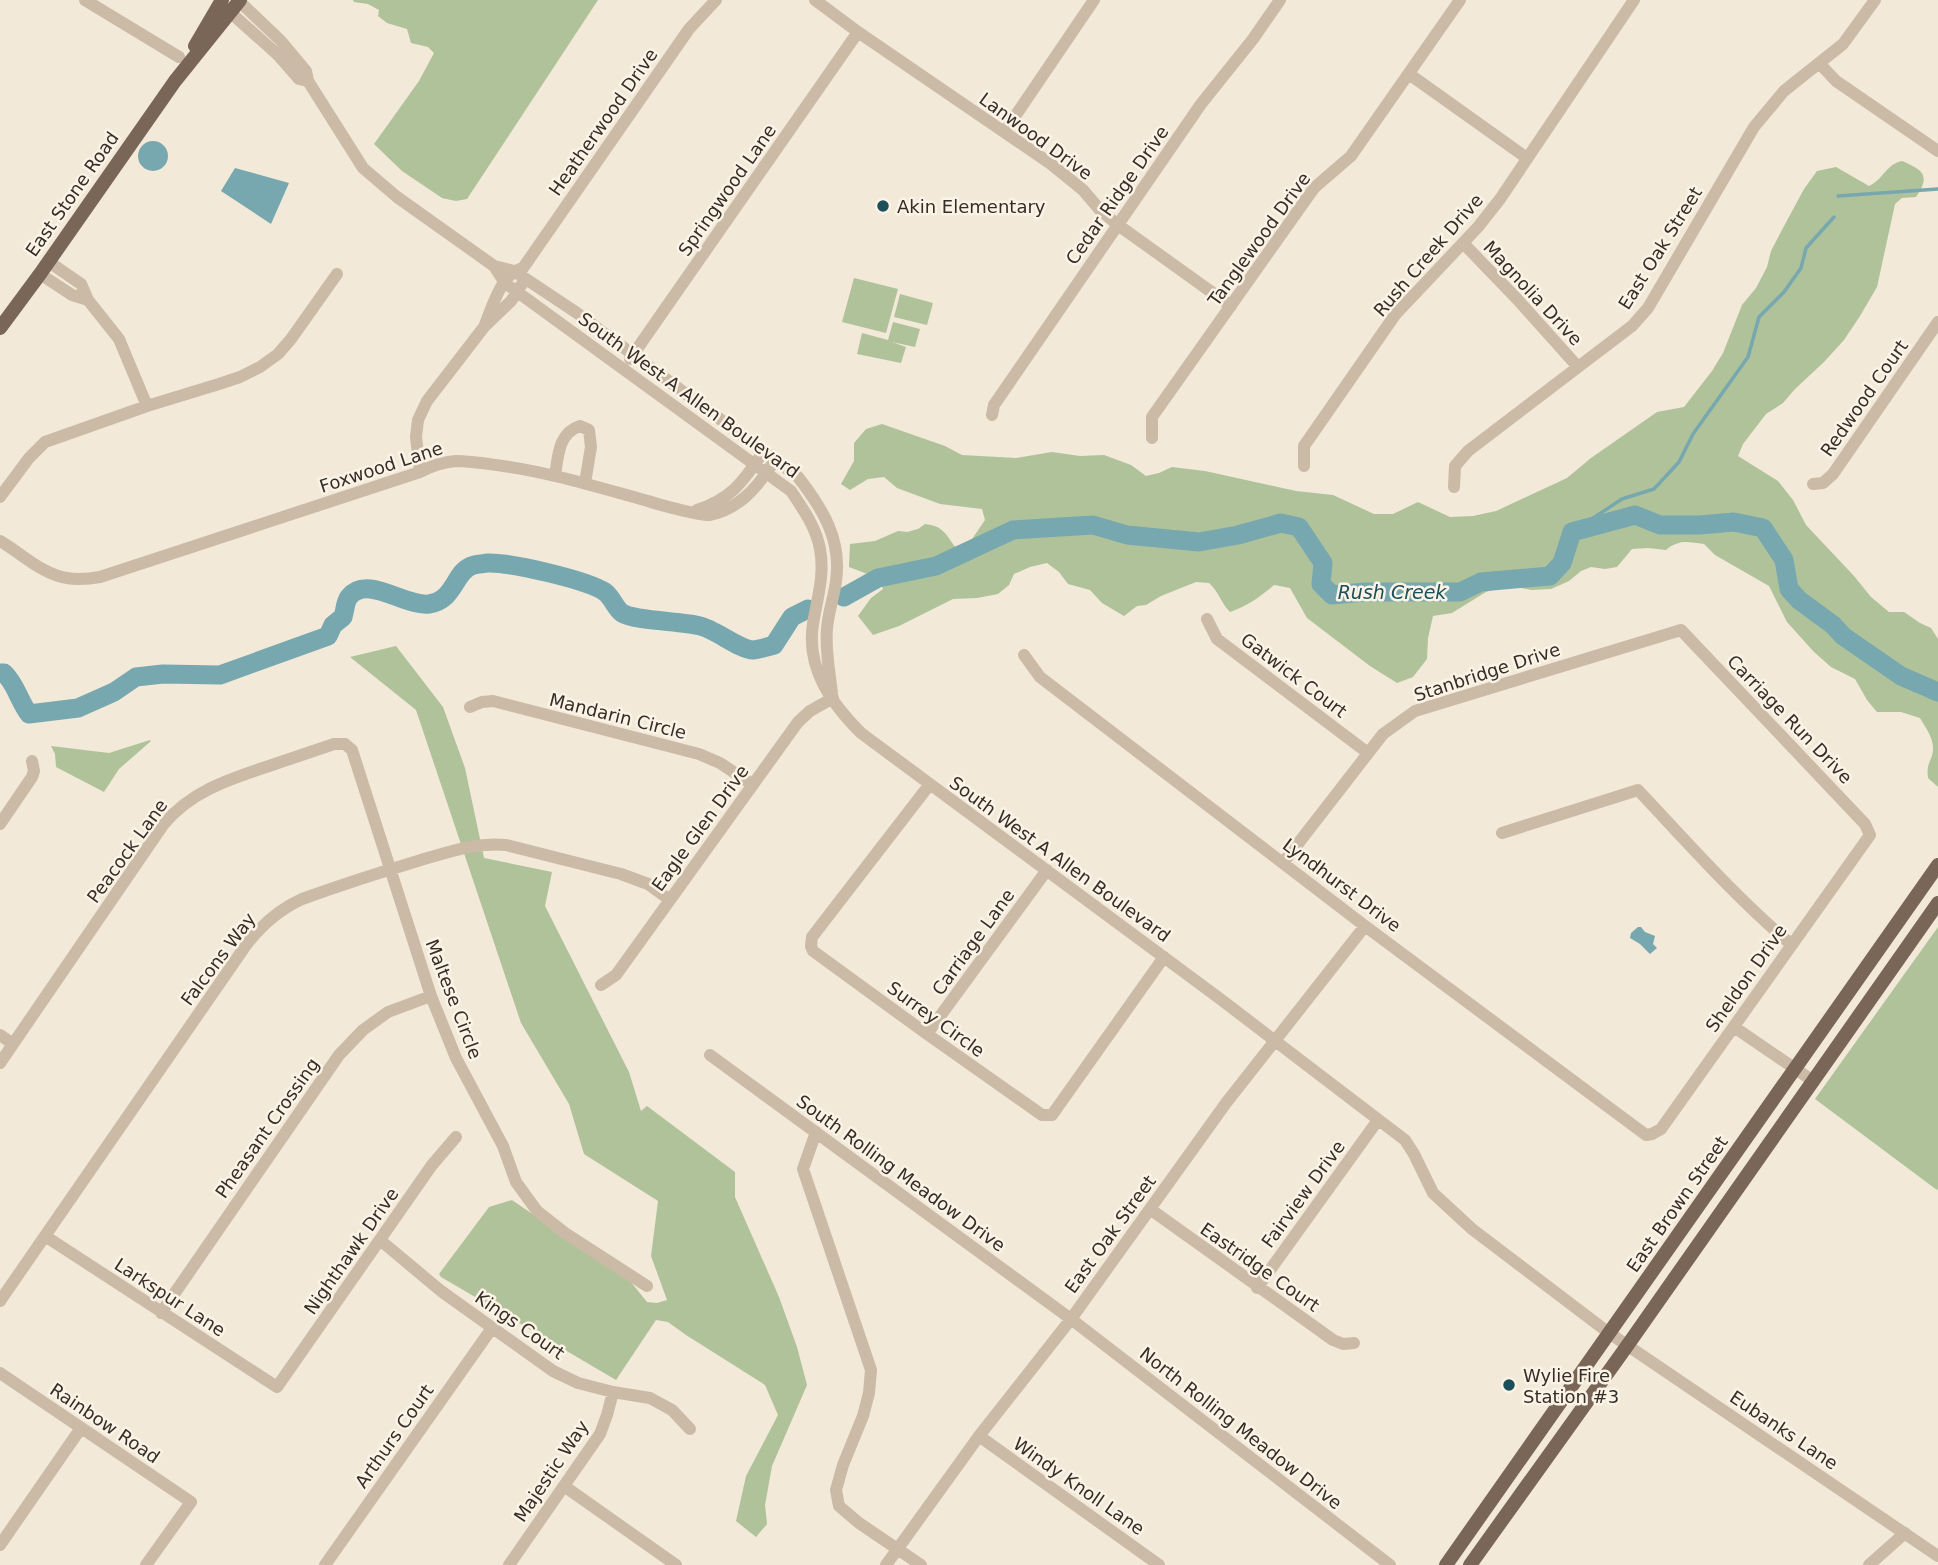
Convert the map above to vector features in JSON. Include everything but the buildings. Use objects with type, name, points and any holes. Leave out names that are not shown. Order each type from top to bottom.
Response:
[{"type":"main road","name":"East Stone Road","points":[[0,328],[229,3]]},
{"type":"main road","name":"East Brown Street","points":[[1446,1565],[1938,865]]},
{"type":"main road","points":[[1470,1565],[1938,903]]},
{"type":"street","points":[[85,0],[179,57]]},
{"type":"street","name":"Heatherwood Drive","points":[[484,327],[505,283],[521,272],[689,29],[716,0]]},
{"type":"street","name":"Lanwood Drive","points":[[815,0],[1051,164],[1073,181],[1118,225],[1231,306]]},
{"type":"street","points":[[1004,131],[1094,0]]},
{"type":"street","name":"Cedar Ridge Drive","points":[[992,415],[994,405],[1201,104],[1280,0]]},
{"type":"street","name":"Tanglewood Drive","points":[[1152,438],[1152,417],[1314,188],[1351,156],[1460,0]]},
{"type":"street","name":"Rush Creek Drive","points":[[1304,466],[1304,446],[1387,326],[1500,200],[1634,0]]},
{"type":"street","name":"East Oak Street","points":[[1454,487],[1455,466],[1468,451],[1632,326],[1648,308],[1754,127],[1784,91],[1843,44],[1875,0]]},
{"type":"street","points":[[229,3],[299,79],[307,81],[345,136],[363,168],[397,197],[494,266],[521,272]]},
{"type":"street","name":"Springwood Lane","points":[[624,368],[858,32]]},
{"type":"street","points":[[1819,63],[1836,81],[1938,151]]},
{"type":"street","points":[[1409,74],[1527,158]]},
{"type":"street","name":"Magnolia Drive","points":[[1463,243],[1578,367]]},
{"type":"street","points":[[49,261],[81,284],[88,300],[119,339],[147,406]]},
{"type":"street","name":"South West A Allen Boulevard","points":[[494,266],[505,283],[791,491],[804,510],[821,550],[821,587],[812,645],[817,674],[844,715],[861,733],[1164,957],[1378,1120]]},
{"type":"street","name":"Heatherwood Drive","points":[[420,472],[416,437],[418,420],[427,401],[484,327],[510,301],[517,291],[521,272]]},
{"type":"street","name":"South West A Allen Boulevard","points":[[521,272],[799,477],[817,500],[835,542],[838,561],[827,634],[833,698]]},
{"type":"street","points":[[40,274],[72,295],[88,300]]},
{"type":"street","points":[[0,497],[29,458],[46,442],[240,377],[260,367],[278,354],[291,339],[337,274]]},
{"type":"street","name":"Redwood Court","points":[[1813,484],[1823,483],[1833,474],[1938,322]]},
{"type":"street","points":[[555,476],[559,448],[564,436],[570,429],[580,426],[589,430],[591,447],[585,483]]},
{"type":"street","points":[[694,512],[718,503],[732,493],[764,451]]},
{"type":"street","name":"Foxwood Lane","points":[[0,541],[50,573],[80,580],[100,577],[432,466],[456,461],[555,476],[707,516],[740,502],[752,493],[775,459]]},
{"type":"street","name":"Gatwick Court","points":[[1207,620],[1217,639],[1368,753]]},
{"type":"street","name":"Stanbridge Drive","points":[[1283,863],[1383,734],[1415,711],[1681,630]]},
{"type":"street","name":"Carriage Run Drive","points":[[1681,630],[1866,824],[1870,835]]},
{"type":"street","name":"Lyndhurst Drive","points":[[1024,655],[1040,677],[1365,926],[1646,1135]]},
{"type":"street","name":"Eagle Glen Drive","points":[[601,985],[616,975],[798,722],[810,711],[833,698]]},
{"type":"street","name":"Mandarin Circle","points":[[470,707],[493,701],[699,754],[720,763],[752,785]]},
{"type":"street","name":"Peacock Lane","points":[[0,1063],[163,825],[181,806],[222,782],[334,744],[345,744]]},
{"type":"street","name":"Maltese Circle","points":[[345,744],[352,750],[431,996],[456,1058],[503,1146],[516,1182],[537,1211],[565,1233],[647,1286]]},
{"type":"street","points":[[0,824],[32,777],[32,761]]},
{"type":"street","name":"Surrey Circle","points":[[930,784],[812,937],[813,951],[1042,1115],[1052,1115],[1164,957]]},
{"type":"street","points":[[1502,834],[1638,790],[1720,878],[1792,945]]},
{"type":"street","name":"Sheldon Drive","points":[[1646,1135],[1661,1129],[1870,835]]},
{"type":"street","name":"Falcons Way","points":[[0,1301],[244,948],[275,914],[302,899],[390,869],[466,847],[493,844],[621,874],[648,884],[670,900]]},
{"type":"street","name":"Carriage Lane","points":[[927,1034],[1047,870]]},
{"type":"street","name":"East Oak Street","points":[[886,1565],[979,1436],[1071,1318],[1226,1103],[1365,926]]},
{"type":"street","name":"Pheasant Crossing","points":[[161,1313],[339,1055],[363,1030],[388,1012],[431,996]]},
{"type":"street","points":[[1734,1027],[1813,1081]]},
{"type":"street","points":[[0,1035],[13,1044]]},
{"type":"street","name":"South Rolling Meadow Drive","points":[[710,1055],[1071,1318]]},
{"type":"street","name":"Fairview Drive","points":[[1257,1288],[1378,1120]]},
{"type":"street","name":"Eubanks Lane","points":[[1378,1120],[1405,1140],[1433,1194],[1456,1217],[1627,1346],[1938,1556]]},
{"type":"street","points":[[816,1132],[803,1169],[871,1370],[863,1416],[836,1490],[839,1506],[859,1523],[921,1565]]},
{"type":"street","name":"Nighthawk Drive","points":[[277,1387],[432,1165],[456,1137]]},
{"type":"street","name":"Eastridge Court","points":[[1150,1209],[1333,1340],[1343,1344],[1354,1342]]},
{"type":"street","name":"Larkspur Lane","points":[[45,1236],[277,1387]]},
{"type":"street","name":"Kings Court","points":[[380,1240],[441,1291],[553,1370],[578,1382],[613,1392],[650,1398],[672,1410],[691,1429]]},
{"type":"street","name":"North Rolling Meadow Drive","points":[[1071,1318],[1390,1565]]},
{"type":"street","name":"Arthurs Court","points":[[325,1565],[492,1328]]},
{"type":"street","name":"Rainbow Road","points":[[0,1373],[191,1502],[146,1565]]},
{"type":"street","name":"Majestic Way","points":[[509,1565],[600,1434],[613,1392]]},
{"type":"street","points":[[0,1545],[80,1428]]},
{"type":"street","name":"Windy Knoll Lane","points":[[979,1436],[1159,1565]]},
{"type":"street","points":[[564,1486],[676,1565]]},
{"type":"street","points":[[1869,1565],[1905,1533]]},
{"type":"green space","points":[[353,0],[598,0],[467,199],[456,201],[442,198],[402,171],[374,144],[419,81],[434,53],[428,47],[411,43],[407,29],[387,23],[378,16],[379,10]]},
{"type":"green space","points":[[1902,161],[1915,167],[1924,178],[1916,197],[1902,198],[1895,204],[1877,287],[1844,340],[1783,403],[1766,414],[1743,444],[1738,456],[1778,481],[1793,500],[1806,525],[1871,597],[1889,612],[1904,612],[1931,628],[1938,639],[1938,787],[1928,778],[1933,746],[1920,718],[1901,712],[1877,712],[1855,679],[1831,667],[1787,622],[1769,586],[1715,555],[1704,544],[1680,543],[1666,550],[1632,549],[1617,567],[1591,567],[1551,589],[1531,590],[1508,585],[1486,592],[1452,613],[1433,616],[1427,659],[1413,677],[1397,683],[1307,618],[1290,588],[1274,585],[1253,601],[1230,612],[1209,583],[1196,582],[1146,605],[1137,606],[1124,616],[1102,603],[1090,590],[1068,584],[1059,572],[1047,563],[1014,574],[1009,585],[998,594],[953,599],[899,626],[873,635],[858,616],[871,598],[883,589],[878,578],[849,567],[850,544],[875,541],[898,531],[918,529],[925,524],[940,529],[955,547],[970,542],[985,520],[982,509],[940,504],[897,488],[884,477],[868,479],[850,490],[841,484],[854,461],[854,443],[866,429],[882,424],[945,446],[962,455],[1016,458],[1052,452],[1080,456],[1104,455],[1131,465],[1146,476],[1172,467],[1205,471],[1296,491],[1333,495],[1374,514],[1393,514],[1418,502],[1450,517],[1496,511],[1567,478],[1657,412],[1684,407],[1723,353],[1742,305],[1756,288],[1767,267],[1771,251],[1804,189],[1817,171],[1836,167],[1869,186],[1892,165]]},
{"type":"green space","points":[[854,278],[898,289],[886,333],[842,322]]},
{"type":"green space","points":[[900,294],[933,303],[927,325],[894,317]]},
{"type":"green space","points":[[893,322],[920,329],[915,347],[892,342],[906,347],[901,363],[857,354],[862,333],[888,340]]},
{"type":"green space","points":[[396,646],[443,707],[465,768],[484,858],[552,872],[545,906],[629,1072],[641,1111],[647,1106],[735,1172],[735,1197],[779,1297],[807,1385],[772,1466],[765,1505],[767,1524],[756,1537],[736,1521],[746,1476],[778,1415],[765,1385],[668,1322],[656,1320],[616,1380],[439,1274],[489,1207],[512,1200],[630,1281],[647,1302],[667,1300],[651,1256],[658,1201],[584,1154],[569,1104],[521,1023],[416,710],[350,657]]},
{"type":"green space","points":[[150,740],[119,769],[104,792],[56,767],[51,746],[109,753]]},
{"type":"green space","points":[[1938,927],[1938,1189],[1937,1190],[1815,1099]]},
{"type":"water","points":[[153,141],[159,142],[167,150],[167,162],[159,170],[153,171],[147,170],[139,162],[138,156],[139,150],[147,142]]},
{"type":"water","points":[[235,168],[289,183],[271,224],[221,191]]},
{"type":"water","points":[[1638,927],[1655,936],[1653,944],[1657,948],[1650,954],[1630,938],[1631,933]]},
{"type":"waterway","points":[[1838,196],[1938,189]]},
{"type":"waterway","points":[[1572,532],[1622,499],[1654,489],[1679,462],[1693,434],[1748,357],[1759,317],[1784,292],[1801,268],[1806,248],[1834,217]]},
{"type":"waterway","name":"Rush Creek","points":[[844,597],[878,578],[936,566],[1013,530],[1093,525],[1127,535],[1199,542],[1281,523],[1299,527],[1323,563],[1321,584],[1332,595],[1365,592],[1460,592],[1481,582],[1550,576],[1562,563],[1572,532],[1635,515],[1660,525],[1734,522],[1763,528],[1784,560],[1789,589],[1799,600],[1833,625],[1843,636],[1901,676],[1938,692]]},
{"type":"waterway","name":"Rush Creek","points":[[0,673],[4,673],[12,682],[29,714],[78,708],[114,692],[136,677],[163,674],[220,675],[328,636],[333,625],[343,617],[349,597],[357,591],[376,590],[419,604],[438,602],[449,592],[465,569],[487,563],[530,569],[582,582],[605,592],[620,611],[628,616],[700,626],[741,647],[753,650],[774,645],[792,617],[808,609]]},
{"type":"place","name":"Akin Elementary","points":[[883,206]]},
{"type":"place","name":"Wylie Fire Station #3","points":[[1509,1385]]}]
